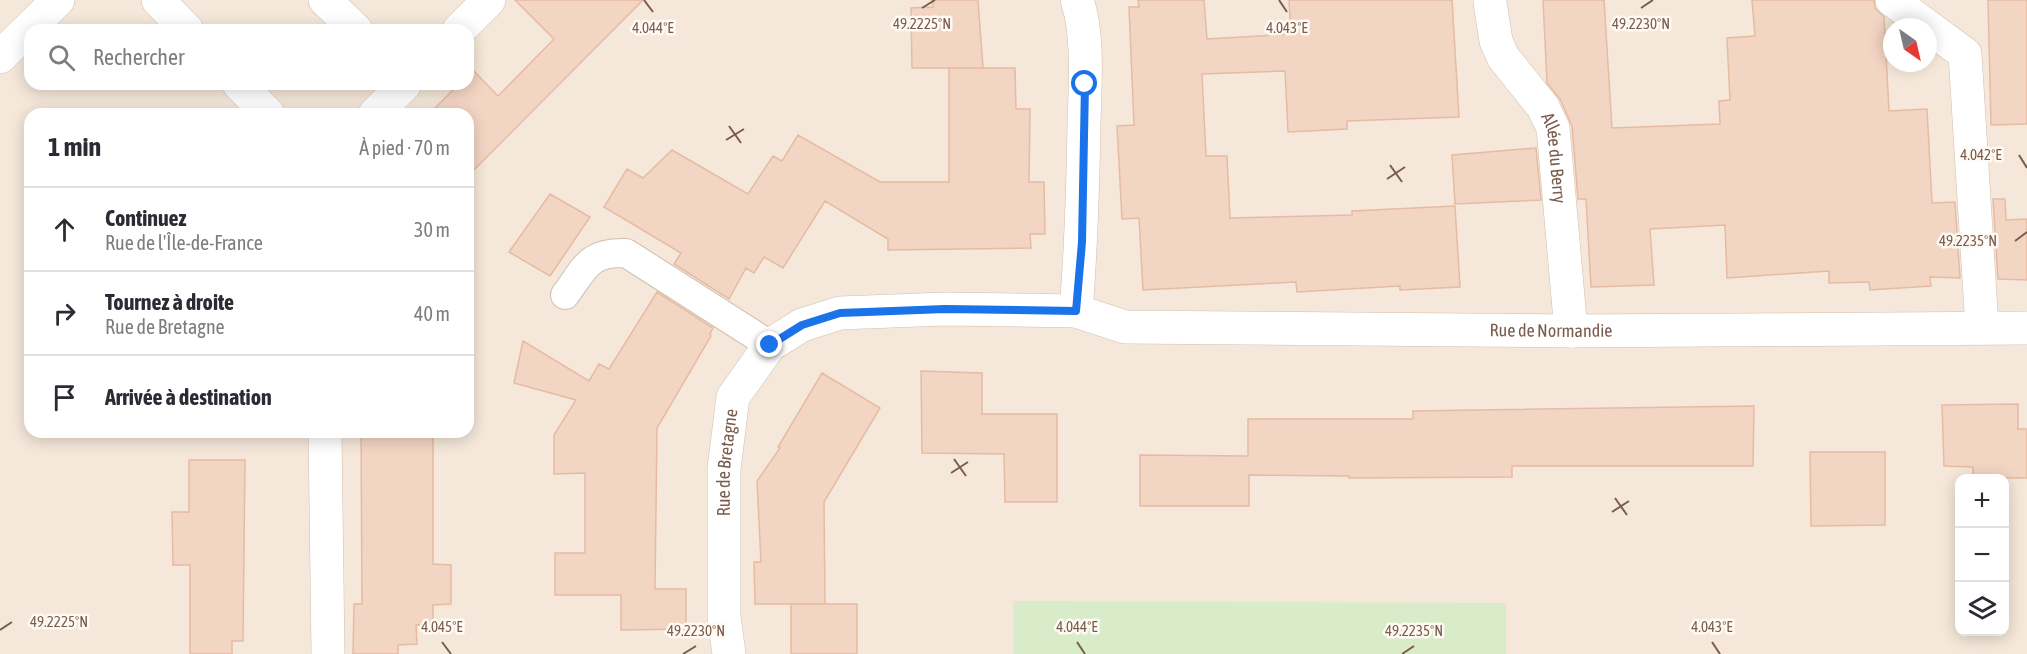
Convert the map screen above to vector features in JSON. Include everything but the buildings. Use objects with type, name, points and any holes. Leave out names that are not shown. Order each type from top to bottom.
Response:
[{"type":"street","points":[[34,24],[58,0]]},
{"type":"street","points":[[158,0],[181,24]]},
{"type":"street","points":[[325,0],[350,24]]},
{"type":"street","points":[[465,24],[489,0]]},
{"type":"street","points":[[1076,311],[1082,242],[1085,84],[1082,15],[1077,0]]},
{"type":"street","points":[[1892,0],[1965,54],[1982,328]]},
{"type":"street","name":"Allée du Berry","points":[[1490,2],[1496,41],[1503,57],[1543,107],[1553,128],[1571,331]]},
{"type":"street","points":[[0,57],[24,33]]},
{"type":"street","points":[[245,90],[262,108]]},
{"type":"street","points":[[381,108],[399,90]]},
{"type":"street","name":"Rue de Bretagne","points":[[729,654],[724,617],[724,470],[733,397],[770,345],[802,325],[840,313],[945,309],[1076,311]]},
{"type":"street","name":"Rue de Normandie","points":[[1076,311],[1125,327],[1571,331],[2027,327]]},
{"type":"street","points":[[325,438],[328,654]]},
{"type":"lane","points":[[565,295],[593,259],[609,253],[626,253],[770,345]]},
{"type":"shaded area","points":[[0,0],[2027,0],[2027,654],[0,654]]},
{"type":"green space","points":[[1013,601],[1506,603],[1506,654],[1013,654]]},
{"type":"route","points":[[770,345],[802,325],[840,313],[945,309],[1076,311],[1082,242],[1085,84]]}]
